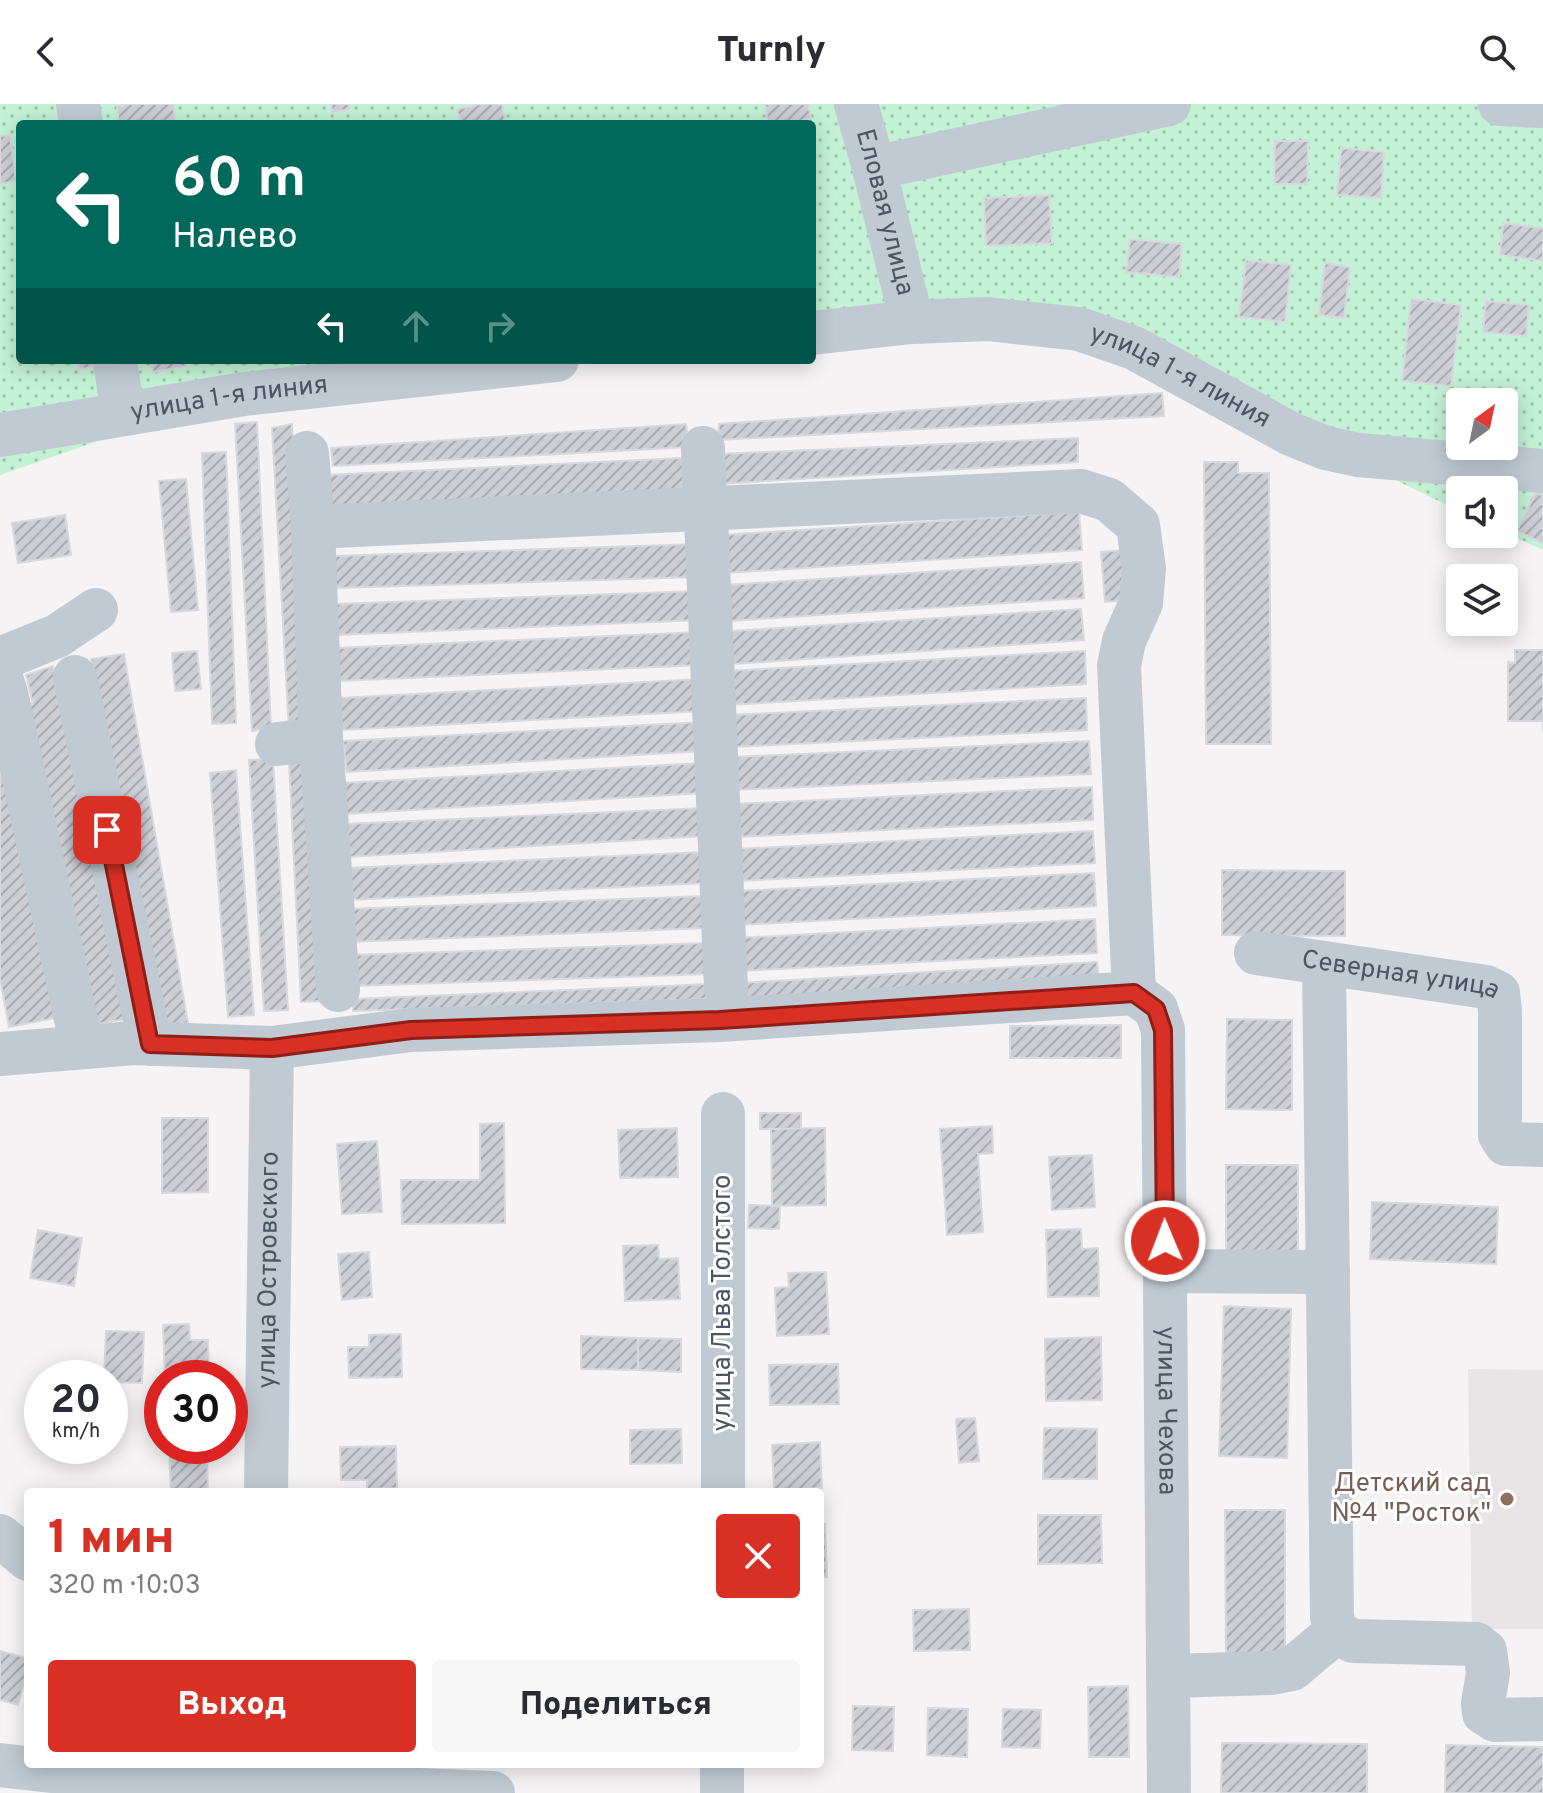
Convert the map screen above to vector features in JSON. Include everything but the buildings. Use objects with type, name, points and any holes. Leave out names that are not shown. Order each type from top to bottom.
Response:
[{"type":"street","name":"Еловая улица","points":[[856,104],[912,322]]},
{"type":"street","points":[[874,168],[1169,104]]},
{"type":"street","points":[[1500,104],[1543,106]]},
{"type":"street","name":"улица 1-я линия","points":[[816,333],[912,322],[988,319],[1079,329],[1134,348],[1291,434],[1326,448],[1358,455],[1543,471]]},
{"type":"street","points":[[116,364],[123,414]]},
{"type":"street","name":"улица 1-я линия","points":[[0,435],[244,394],[520,364]]},
{"type":"street","points":[[703,448],[726,988]]},
{"type":"street","points":[[307,453],[321,739],[338,990]]},
{"type":"street","points":[[1,1048],[150,1044],[272,1048],[411,1030],[720,1020],[1134,993],[1119,666],[1124,641],[1141,603],[1144,569],[1138,525],[1109,500],[1081,491],[313,527]]},
{"type":"street","points":[[0,659],[57,636],[96,610]]},
{"type":"street","points":[[0,675],[82,1047]]},
{"type":"street","points":[[75,677],[150,1044]]},
{"type":"street","points":[[277,744],[321,739]]},
{"type":"street","name":"Северная улица","points":[[1256,953],[1486,987],[1498,993],[1500,1135],[1506,1144],[1543,1145]]},
{"type":"street","points":[[1324,963],[1332,1617],[1336,1632],[1353,1641],[1476,1644],[1485,1651],[1488,1673],[1484,1713],[1495,1720],[1543,1719]]},
{"type":"street","name":"улица Чехова","points":[[1134,993],[1156,1009],[1163,1030],[1169,1793]]},
{"type":"street","name":"улица Островского","points":[[266,1488],[272,1048]]},
{"type":"street","name":"улица Льва Толстого","points":[[723,1114],[723,1488]]},
{"type":"street","points":[[1165,1271],[1328,1272]]},
{"type":"street","points":[[0,1536],[24,1556]]},
{"type":"street","points":[[1168,1676],[1272,1673],[1292,1669],[1336,1632]]},
{"type":"street","points":[[0,1765],[24,1768]]},
{"type":"street","points":[[26,1768],[148,1782],[247,1780],[493,1793]]},
{"type":"street","points":[[722,1768],[722,1793]]},
{"type":"shaded area","name":"Детский сад №4 \"Росток\"","points":[[1468,1369],[1543,1370],[1543,1629],[1472,1629]]},
{"type":"green space","points":[[0,104],[1543,104],[1543,550],[1518,538],[1518,476],[1446,476],[1446,504],[1063,321],[816,341],[816,120],[16,120],[16,364],[517,364],[263,384],[0,475]]},
{"type":"place","name":"Детский сад №4 \"Росток\"","points":[[1507,1499]]},
{"type":"route","points":[[107,830],[150,1044],[272,1048],[411,1030],[720,1020],[1134,993],[1156,1009],[1163,1030],[1165,1241]]}]
